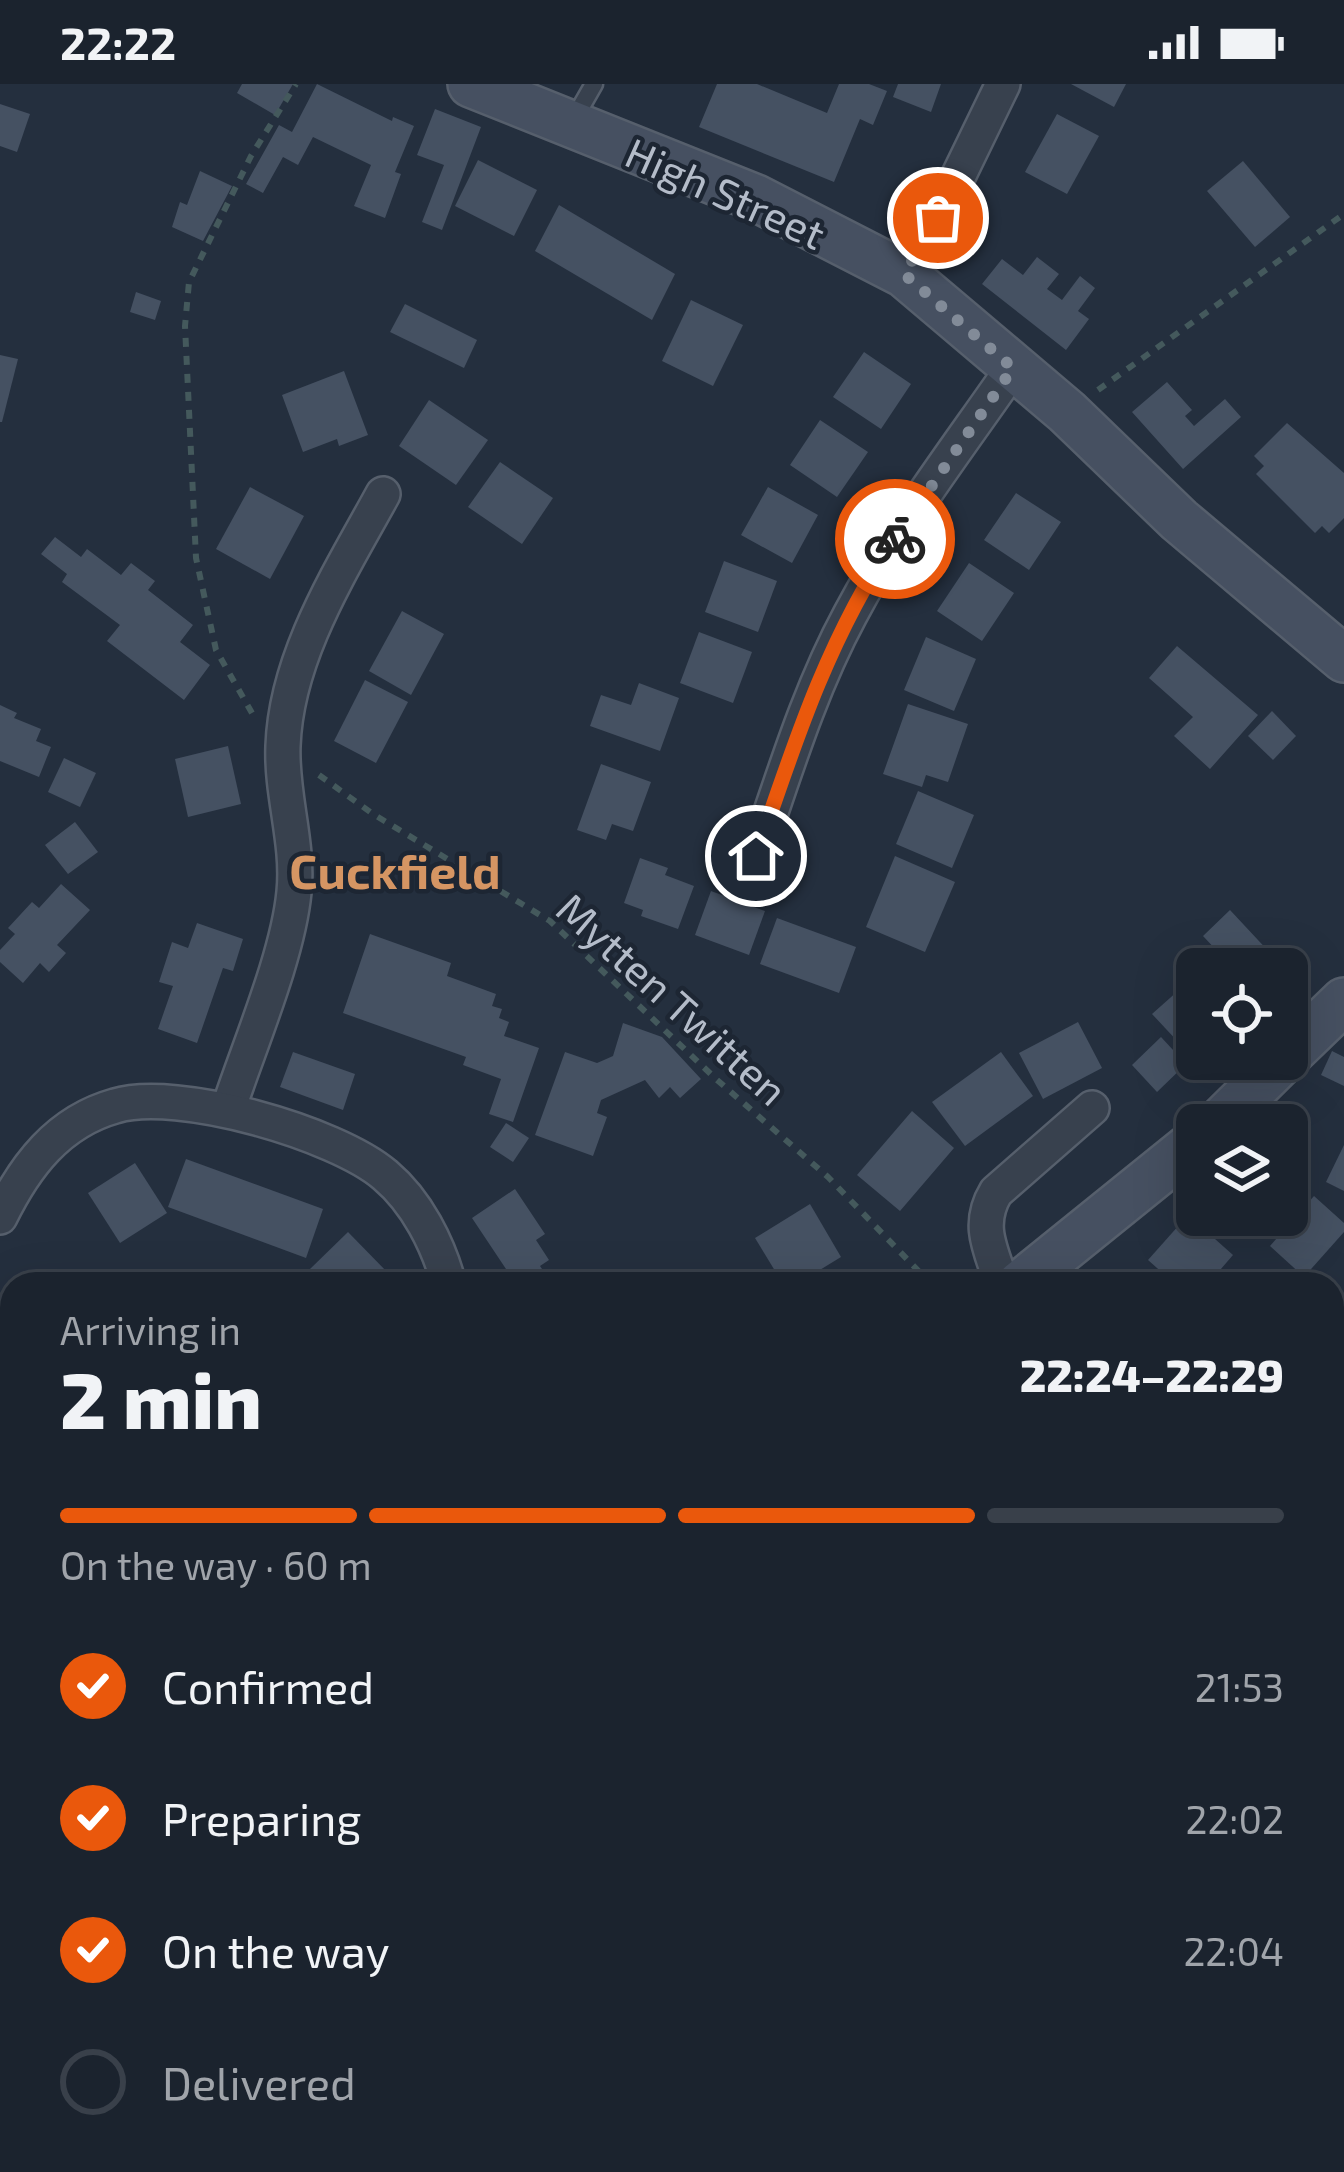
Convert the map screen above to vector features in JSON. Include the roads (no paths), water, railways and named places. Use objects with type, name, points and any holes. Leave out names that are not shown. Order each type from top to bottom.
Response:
[{"type":"main road","name":"High Street","points":[[471,84],[756,198],[904,274],[1066,412],[1179,520],[1344,658]]},
{"type":"main road","points":[[1239,1104],[1312,1036]]},
{"type":"main road","points":[[1035,1272],[1176,1158]]},
{"type":"street","points":[[904,274],[938,218],[1004,84]]},
{"type":"street","points":[[756,856],[814,690],[849,617],[888,549],[1013,368]]},
{"type":"street","points":[[228,1110],[287,928],[294,890],[283,741],[299,660],[383,494]]},
{"type":"street","points":[[0,1217],[30,1163],[64,1131],[120,1104],[167,1101],[228,1110],[325,1141],[381,1171],[424,1223],[444,1272]]},
{"type":"street","points":[[999,1272],[984,1229],[986,1209],[996,1192],[1092,1108]]},
{"type":"lane","points":[[570,125],[594,84]]},
{"type":"district","name":"Cuckfield","points":[[395,870]]}]
